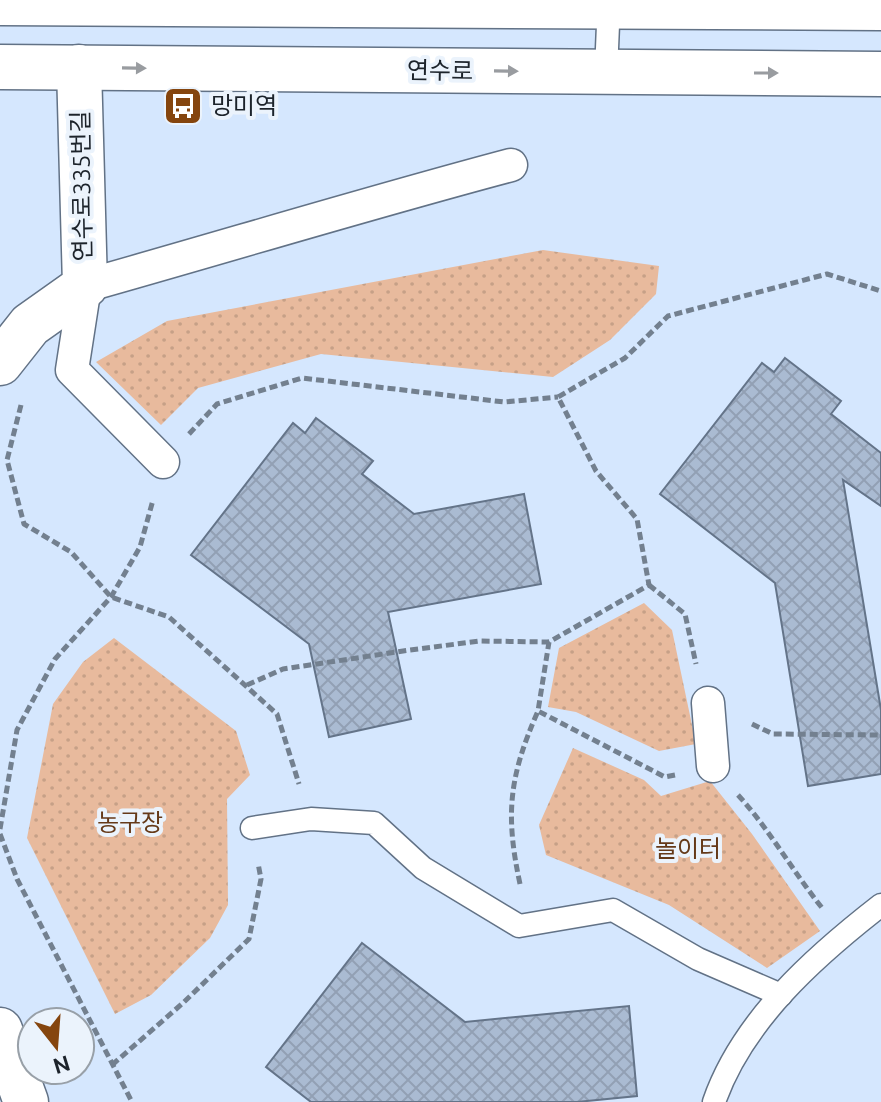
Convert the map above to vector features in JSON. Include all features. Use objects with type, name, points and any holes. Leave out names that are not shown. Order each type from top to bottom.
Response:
[{"type":"main road","points":[[0,3],[609,3],[881,8]]},
{"type":"main road","name":"연수로","points":[[0,67],[881,74]]},
{"type":"main road","name":"연수로335번길","points":[[0,363],[30,325],[85,286],[79,67]]},
{"type":"main road","points":[[0,1030],[26,1102]]},
{"type":"street","points":[[163,462],[72,370],[85,286],[511,165]]},
{"type":"street","points":[[708,703],[713,766]]},
{"type":"lane","points":[[606,72],[609,3]]},
{"type":"lane","points":[[252,828],[311,819],[374,823],[423,868],[519,926],[613,910],[698,959],[781,995]]},
{"type":"lane","points":[[714,1102],[725,1071],[781,995],[843,935],[881,905]]},
{"type":"path","points":[[132,1102],[17,879],[0,832],[17,730],[55,659],[111,597],[140,547],[163,462],[217,404],[302,378],[504,402],[558,397],[625,358],[668,316],[827,274],[881,291]]},
{"type":"path","points":[[72,370],[21,404],[7,460],[24,524],[71,552],[111,597],[169,617],[277,714],[311,819]]},
{"type":"path","points":[[247,686],[283,669],[410,650],[480,641],[549,642],[649,585],[637,519],[596,471],[558,397]]},
{"type":"path","points":[[519,926],[523,901],[514,859],[510,800],[521,750],[538,711],[549,642]]},
{"type":"path","points":[[538,711],[665,777],[713,766],[754,812],[797,876],[843,935]]},
{"type":"path","points":[[112,1065],[183,1003],[249,939],[261,879],[252,828]]},
{"type":"green space","points":[[543,250],[659,266],[656,294],[610,340],[553,377],[321,354],[198,388],[161,425],[96,362],[167,321]]},
{"type":"green space","points":[[644,603],[672,630],[696,744],[659,751],[576,712],[548,707],[559,648]]},
{"type":"green space","name":"농구장","points":[[114,638],[236,731],[250,775],[227,799],[228,905],[210,938],[151,995],[115,1014],[27,838],[53,704],[83,662]]},
{"type":"green space","name":"놀이터","points":[[573,748],[644,780],[661,796],[710,781],[752,834],[820,931],[767,968],[669,905],[546,855],[539,825]]},
{"type":"building","points":[[785,358],[841,401],[831,414],[881,453],[881,506],[843,480],[881,710],[881,774],[808,786],[775,583],[660,494],[762,363],[774,372]]},
{"type":"building","points":[[316,418],[373,461],[362,474],[414,514],[524,494],[541,584],[388,612],[411,719],[329,737],[309,644],[191,555],[293,423],[305,433]]},
{"type":"building","points":[[362,943],[465,1022],[629,1006],[637,1096],[577,1102],[311,1102],[266,1067]]},
{"type":"place","name":"망미역","points":[[183,106]]}]
